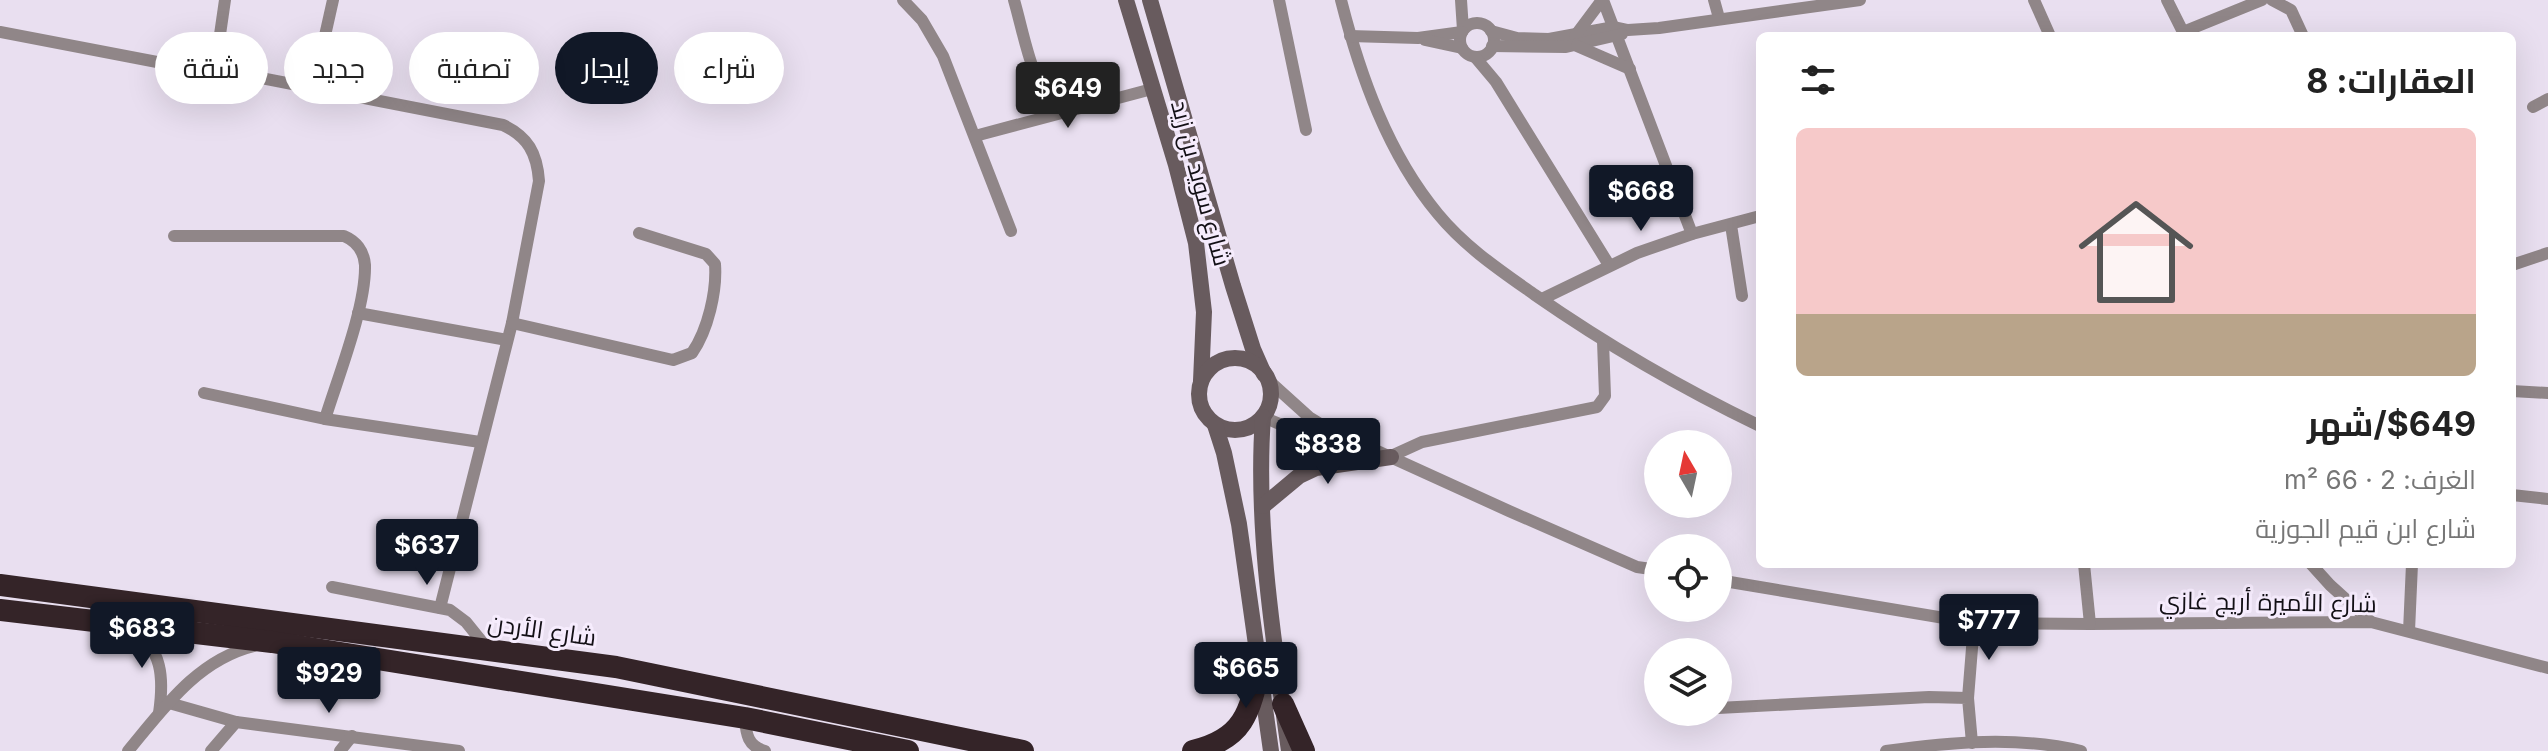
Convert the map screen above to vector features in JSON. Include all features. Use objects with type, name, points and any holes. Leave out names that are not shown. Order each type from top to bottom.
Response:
[{"type":"highway","name":"شارع الأردن","points":[[0,585],[616,667],[1023,751]]},
{"type":"highway","points":[[1,615],[272,642],[745,718],[900,750]]},
{"type":"highway","points":[[1193,751],[1217,743],[1237,730],[1251,705],[1260,665]]},
{"type":"highway","points":[[1283,704],[1304,751]]},
{"type":"main road","name":"شارع سويد بن زيد","points":[[1126,0],[1196,243],[1204,312],[1201,381]]},
{"type":"main road","name":"شارع سويد بن زيد","points":[[1150,0],[1228,271],[1253,349],[1266,377]]},
{"type":"main road","points":[[1215,425],[1235,431],[1255,424],[1263,417],[1270,402],[1266,377],[1247,360],[1236,358],[1215,364],[1201,381],[1199,401],[1202,410],[1215,425],[1239,524],[1271,751]]},
{"type":"main road","points":[[1263,417],[1266,562],[1289,751]]},
{"type":"main road","points":[[1263,506],[1299,476],[1316,468],[1391,457]]},
{"type":"street","points":[[220,32],[225,0]]},
{"type":"street","points":[[326,32],[333,0]]},
{"type":"street","points":[[903,0],[933,37],[1011,231]]},
{"type":"street","points":[[1014,0],[1038,80],[1047,99],[1059,113]]},
{"type":"street","points":[[1279,0],[1306,130]]},
{"type":"street","points":[[1341,0],[1350,36],[1385,127],[1415,183],[1452,230],[1492,264],[1603,341],[1756,424]]},
{"type":"street","points":[[1463,0],[1477,23],[1491,31],[1517,38],[1576,41],[1630,69]]},
{"type":"street","points":[[1462,48],[1463,0]]},
{"type":"street","points":[[1576,41],[1603,0],[1620,32],[1630,69],[1692,234]]},
{"type":"street","points":[[1714,0],[1719,18]]},
{"type":"street","points":[[1475,57],[1486,54],[1492,48],[1541,49],[1620,32],[1860,0]]},
{"type":"street","points":[[2034,0],[2048,32]]},
{"type":"street","points":[[2167,0],[2183,32]]},
{"type":"street","points":[[2189,32],[2262,0]]},
{"type":"street","points":[[2272,0],[2291,10],[2301,32]]},
{"type":"street","points":[[1350,36],[1418,38],[1462,31],[1477,23]]},
{"type":"street","points":[[1491,31],[1496,82]]},
{"type":"street","points":[[0,32],[155,62]]},
{"type":"street","points":[[1418,38],[1462,48],[1475,57],[1496,82],[1609,265]]},
{"type":"street","points":[[975,136],[1152,89]]},
{"type":"street","points":[[2533,107],[2548,99]]},
{"type":"street","points":[[392,104],[503,125],[518,132],[529,144],[537,161],[539,181],[512,323],[440,608]]},
{"type":"street","points":[[1542,299],[1609,265],[1692,234],[1756,217]]},
{"type":"street","points":[[1731,225],[1742,296]]},
{"type":"street","points":[[512,323],[673,360],[692,353],[710,305],[715,264],[706,254],[639,233]]},
{"type":"street","points":[[174,236],[344,236],[354,240],[365,266],[358,313],[325,419]]},
{"type":"street","points":[[2516,264],[2548,253]]},
{"type":"street","points":[[358,313],[507,340]]},
{"type":"street","points":[[1263,417],[1346,448],[1391,457],[1422,442],[1597,407],[1605,396],[1603,341]]},
{"type":"street","points":[[1266,377],[1309,417],[1327,429],[1622,561],[1644,568]]},
{"type":"street","points":[[2516,391],[2548,393]]},
{"type":"street","points":[[204,393],[325,419],[480,442]]},
{"type":"street","points":[[2516,495],[2548,499]]},
{"type":"street","points":[[2084,568],[2090,624]]},
{"type":"street","points":[[2315,568],[2371,622]]},
{"type":"street","points":[[2409,631],[2412,568]]},
{"type":"street","name":"شارع الأميرة أريج غازي","points":[[1732,582],[1974,623],[2371,622],[2548,668]]},
{"type":"street","points":[[332,587],[440,608],[459,615],[487,648]]},
{"type":"street","points":[[1972,743],[1968,698],[1974,623]]},
{"type":"street","points":[[126,626],[152,647],[159,661],[162,706]]},
{"type":"street","points":[[128,751],[162,706],[192,679],[237,651],[272,642]]},
{"type":"street","points":[[1732,707],[1929,697],[1968,698]]},
{"type":"street","points":[[162,706],[236,722],[459,751]]},
{"type":"street","points":[[745,718],[749,740],[765,751]]},
{"type":"street","points":[[211,751],[236,722]]},
{"type":"street","points":[[340,751],[352,736]]},
{"type":"street","points":[[1886,751],[1972,743],[2020,743],[2081,751]]}]
